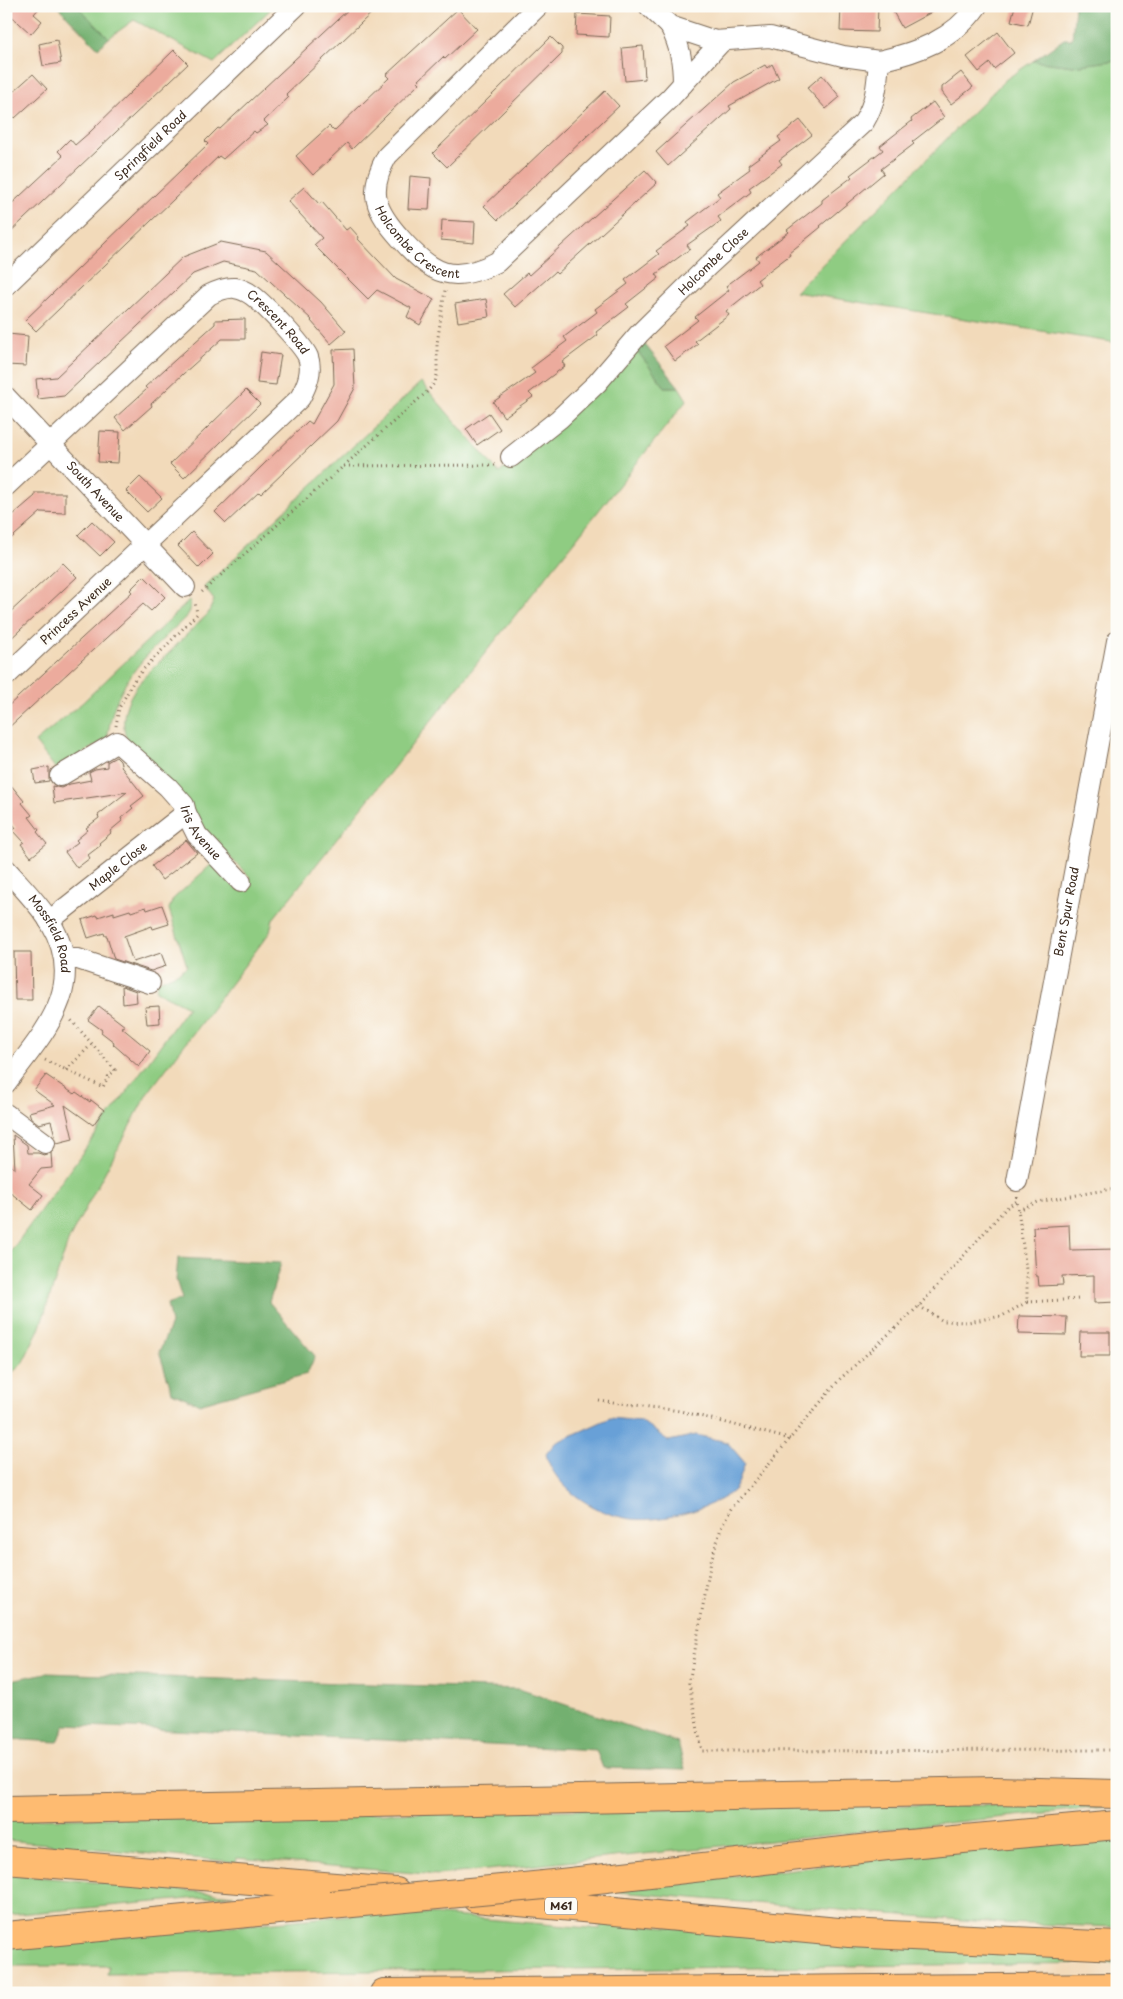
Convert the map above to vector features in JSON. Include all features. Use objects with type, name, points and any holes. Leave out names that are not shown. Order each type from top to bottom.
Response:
[{"type":"highway","points":[[6,1810],[996,1791],[1117,1794]]},
{"type":"highway","name":"M61","points":[[6,1936],[544,1884],[887,1846],[1117,1825]]},
{"type":"highway","name":"M61","points":[[6,1860],[630,1911],[849,1933],[1117,1946]]},
{"type":"highway","points":[[384,1993],[1117,1987]]},
{"type":"street","name":"Springfield Road","points":[[6,285],[296,6]]},
{"type":"street","name":"Holcombe Crescent","points":[[538,6],[387,156],[378,172],[375,188],[378,205],[387,223],[418,259],[432,269],[464,274],[478,271],[497,262],[663,105],[722,41]]},
{"type":"street","points":[[649,6],[670,26],[678,42],[681,53],[683,84]]},
{"type":"street","points":[[670,26],[722,41],[770,36],[843,56],[879,61],[924,48],[950,34],[968,18],[977,6]]},
{"type":"street","name":"Holcombe Close","points":[[515,448],[559,418],[597,383],[640,334],[708,266],[864,122],[872,108],[877,85],[879,61]]},
{"type":"street","name":"Crescent Road","points":[[6,486],[209,295],[233,288],[253,295],[302,346],[308,358],[310,372],[307,385],[300,398],[145,545]]},
{"type":"street","name":"South Avenue","points":[[6,396],[189,593]]},
{"type":"street","name":"Princess Avenue","points":[[6,676],[145,545]]},
{"type":"street","name":"Bent Spur Road","points":[[1017,1191],[1117,641]]},
{"type":"street","points":[[60,776],[117,742]]},
{"type":"street","name":"Iris Avenue","points":[[117,742],[168,787],[184,805],[197,835],[242,882]]},
{"type":"street","name":"Maple Close","points":[[49,921],[186,812]]},
{"type":"street","name":"Mossfield Road","points":[[6,868],[49,921],[61,943],[65,959],[66,976],[59,1007],[51,1022],[6,1083]]},
{"type":"street","points":[[65,959],[78,959],[150,983]]},
{"type":"street","points":[[6,1114],[44,1143]]},
{"type":"path","points":[[117,742],[116,728],[119,708],[136,677],[197,614],[189,593],[344,466],[428,391],[435,382],[437,344],[448,273]]},
{"type":"path","points":[[344,466],[499,465],[515,448]]},
{"type":"path","points":[[29,1053],[103,1087],[108,1077],[115,1070],[59,1007]]},
{"type":"path","points":[[66,1070],[92,1044]]},
{"type":"path","points":[[1018,1210],[1038,1202],[1116,1188]]},
{"type":"path","points":[[1017,1191],[1027,1277],[1027,1302]]},
{"type":"path","points":[[1017,1191],[1006,1208],[919,1306],[840,1379],[731,1509],[721,1528],[711,1561],[689,1683],[702,1751],[1117,1750]]},
{"type":"path","points":[[6,1212],[8,1215],[6,1217]]},
{"type":"path","points":[[919,1306],[944,1320],[968,1322],[1002,1316],[1027,1302],[1080,1300]]},
{"type":"path","points":[[598,1400],[680,1411],[790,1439]]},
{"type":"green space","points":[[57,6],[77,6],[109,38],[98,48]]},
{"type":"green space","points":[[77,6],[274,6],[214,63],[134,20],[109,38]]},
{"type":"green space","points":[[1075,6],[1117,6],[1117,60],[1073,66],[1033,61],[1064,39],[1072,39]]},
{"type":"green space","points":[[1117,60],[1117,343],[795,292],[1005,80],[1033,61],[1073,66]]},
{"type":"green space","points":[[642,341],[679,387],[665,387],[635,348]]},
{"type":"green space","points":[[635,348],[665,387],[679,387],[687,400],[273,919],[270,932],[147,1094],[69,1239],[40,1327],[22,1364],[6,1378],[6,1258],[188,1007],[156,991],[157,982],[181,971],[187,966],[169,909],[173,899],[213,863],[238,890],[251,878],[201,829],[128,743],[124,729],[124,716],[127,703],[133,692],[150,671],[208,614],[214,600],[204,587],[421,382],[499,473],[598,390]]},
{"type":"green space","points":[[190,600],[190,611],[187,616],[156,646],[128,679],[114,709],[107,739],[56,769],[35,742],[82,703]]},
{"type":"green space","points":[[178,1258],[281,1263],[269,1302],[315,1356],[307,1374],[199,1404],[172,1392],[159,1352],[171,1324],[167,1304],[182,1299],[176,1280]]},
{"type":"green space","points":[[46,1673],[519,1689],[678,1743],[685,1770],[603,1768],[596,1750],[65,1725],[58,1742],[6,1739],[6,1681]]},
{"type":"green space","points":[[894,1805],[1113,1806],[438,1875],[237,1858],[236,1862],[6,1840],[6,1819]]},
{"type":"green space","points":[[1117,1837],[1117,1927],[1000,1923],[606,1891],[897,1857]]},
{"type":"green space","points":[[6,1874],[234,1895],[6,1915]]},
{"type":"green space","points":[[394,1911],[600,1929],[601,1922],[1117,1959],[1117,1963],[107,1974],[109,1966],[6,1966],[6,1947]]},
{"type":"water","points":[[610,1418],[641,1421],[669,1441],[696,1435],[727,1442],[745,1463],[737,1486],[723,1498],[711,1504],[685,1513],[657,1519],[632,1519],[605,1512],[592,1506],[568,1489],[558,1478],[546,1454],[555,1443]]},
{"type":"building","points":[[6,6],[41,6],[34,14],[42,21],[31,34],[6,11]]},
{"type":"building","points":[[352,6],[379,6],[286,94],[289,97],[264,121],[268,125],[256,133],[254,131],[223,159],[219,156],[36,331],[25,320],[208,144],[205,141],[218,128],[220,129]]},
{"type":"building","points":[[841,6],[878,7],[877,32],[840,31]]},
{"type":"building","points":[[890,6],[943,6],[902,28]]},
{"type":"building","points":[[1015,6],[1033,6],[1028,25],[1011,21]]},
{"type":"building","points":[[458,9],[477,29],[418,81],[420,83],[352,149],[347,143],[313,175],[296,156],[329,126],[334,131],[389,78],[386,75]]},
{"type":"building","points":[[577,14],[610,16],[609,37],[576,35]]},
{"type":"building","points":[[998,32],[1014,53],[994,69],[990,63],[979,72],[967,57]]},
{"type":"building","points":[[551,37],[562,48],[562,54],[447,167],[433,153]]},
{"type":"building","points":[[57,40],[61,63],[43,66],[39,44]]},
{"type":"building","points":[[643,46],[645,79],[625,81],[622,48]]},
{"type":"building","points":[[174,50],[188,64],[6,236],[6,209],[63,156],[58,151],[70,139],[75,145],[90,132]]},
{"type":"building","points":[[772,64],[779,78],[729,106],[731,109],[668,166],[656,152],[734,82],[765,65],[767,68]]},
{"type":"building","points":[[961,72],[973,87],[951,104],[942,92],[942,87]]},
{"type":"building","points":[[33,74],[47,89],[15,118],[6,109],[6,98]]},
{"type":"building","points":[[822,75],[840,97],[826,109],[807,88]]},
{"type":"building","points":[[605,91],[619,106],[498,220],[484,206]]},
{"type":"building","points":[[933,102],[944,117],[912,142],[914,144],[881,169],[884,173],[789,253],[790,255],[757,280],[760,284],[726,311],[729,315],[695,341],[698,344],[675,361],[664,346],[698,320],[695,317],[729,290],[726,286],[759,261],[756,257],[789,232],[787,230],[852,177],[850,175],[883,150],[880,146]]},
{"type":"building","points":[[800,120],[812,135],[779,160],[782,164],[749,188],[751,192],[718,217],[721,221],[687,245],[690,249],[656,274],[659,278],[626,304],[629,307],[596,332],[598,335],[562,362],[565,366],[529,393],[533,397],[504,417],[493,402],[535,373],[531,368],[567,341],[564,337],[597,312],[595,309],[628,284],[625,280],[659,254],[656,251],[690,226],[687,222],[720,197],[717,193],[750,169],[748,165],[781,141],[778,137]]},
{"type":"building","points":[[645,170],[657,183],[557,274],[555,272],[515,307],[503,294],[527,273],[529,275]]},
{"type":"building","points":[[410,176],[431,178],[429,210],[408,209]]},
{"type":"building","points":[[304,187],[319,204],[322,202],[346,230],[350,227],[359,237],[358,239],[396,279],[434,299],[420,325],[407,317],[411,308],[377,290],[368,299],[314,245],[322,238],[288,201]]},
{"type":"building","points":[[442,220],[475,222],[474,243],[441,240]]},
{"type":"building","points":[[221,242],[266,251],[321,302],[346,331],[331,344],[312,320],[257,269],[223,262],[193,274],[64,396],[38,399],[36,379],[56,377],[183,257]]},
{"type":"building","points":[[486,299],[489,317],[458,322],[455,304]]},
{"type":"building","points":[[245,319],[245,339],[222,339],[125,430],[115,418],[147,389],[145,387],[215,324],[215,320]]},
{"type":"building","points":[[8,334],[28,336],[26,366],[6,365]]},
{"type":"building","points":[[353,349],[355,388],[337,421],[261,494],[259,492],[226,523],[215,512],[308,421],[312,424],[334,384],[333,350]]},
{"type":"building","points":[[261,352],[281,355],[276,385],[257,383]]},
{"type":"building","points":[[246,390],[260,404],[184,478],[170,464]]},
{"type":"building","points":[[489,413],[500,429],[477,445],[466,429]]},
{"type":"building","points":[[100,431],[120,432],[118,463],[98,462]]},
{"type":"building","points":[[140,477],[162,498],[147,512],[126,491]]},
{"type":"building","points":[[35,493],[65,493],[65,513],[41,512],[6,543],[6,521],[35,496]]},
{"type":"building","points":[[92,521],[114,542],[100,556],[78,535]]},
{"type":"building","points":[[192,532],[213,554],[199,568],[178,546]]},
{"type":"building","points":[[63,563],[77,577],[6,643],[6,616]]},
{"type":"building","points":[[144,576],[165,597],[151,611],[143,604],[6,730],[6,708],[132,592],[130,590]]},
{"type":"building","points":[[116,757],[120,761],[122,768],[144,796],[131,806],[133,808],[121,818],[122,821],[99,843],[101,845],[88,855],[90,858],[77,868],[65,852],[78,842],[76,840],[88,830],[86,828],[99,818],[98,815],[127,792],[54,803],[52,786],[61,788],[70,784],[91,780],[89,772],[107,767],[107,762]]},
{"type":"building","points":[[49,767],[49,781],[35,783],[33,770]]},
{"type":"building","points":[[6,779],[24,801],[22,803],[32,815],[29,817],[39,830],[37,832],[47,844],[31,857],[21,844],[24,842],[13,830],[16,828],[6,815]]},
{"type":"building","points":[[186,840],[197,853],[162,880],[152,866]]},
{"type":"building","points":[[162,905],[169,924],[153,929],[152,926],[124,936],[133,962],[161,953],[166,966],[151,971],[114,959],[107,936],[104,933],[88,938],[82,920],[114,912],[114,915],[130,910],[131,912],[146,907],[147,910]]},
{"type":"building","points":[[14,952],[31,952],[32,1000],[15,1000]]},
{"type":"building","points":[[122,986],[136,991],[137,1002],[123,1004]]},
{"type":"building","points":[[99,1006],[125,1026],[121,1027],[150,1051],[139,1067],[101,1032],[102,1030],[88,1020]]},
{"type":"building","points":[[159,1006],[160,1023],[147,1024],[145,1007]]},
{"type":"building","points":[[46,1075],[74,1094],[76,1092],[90,1102],[91,1100],[104,1110],[93,1125],[65,1105],[73,1139],[57,1143],[51,1121],[39,1124],[31,1118],[29,1112],[55,1105],[34,1090]]},
{"type":"building","points":[[13,1135],[27,1145],[28,1153],[44,1155],[51,1153],[52,1168],[41,1169],[29,1184],[43,1195],[32,1210],[6,1189],[6,1162],[15,1169]]},
{"type":"building","points":[[1069,1225],[1070,1250],[1117,1249],[1117,1302],[1094,1303],[1094,1275],[1062,1276],[1063,1285],[1039,1286],[1038,1276],[1036,1276],[1033,1227]]},
{"type":"building","points":[[1019,1316],[1067,1317],[1066,1335],[1018,1334]]},
{"type":"building","points":[[1080,1332],[1110,1332],[1110,1356],[1079,1356]]}]
